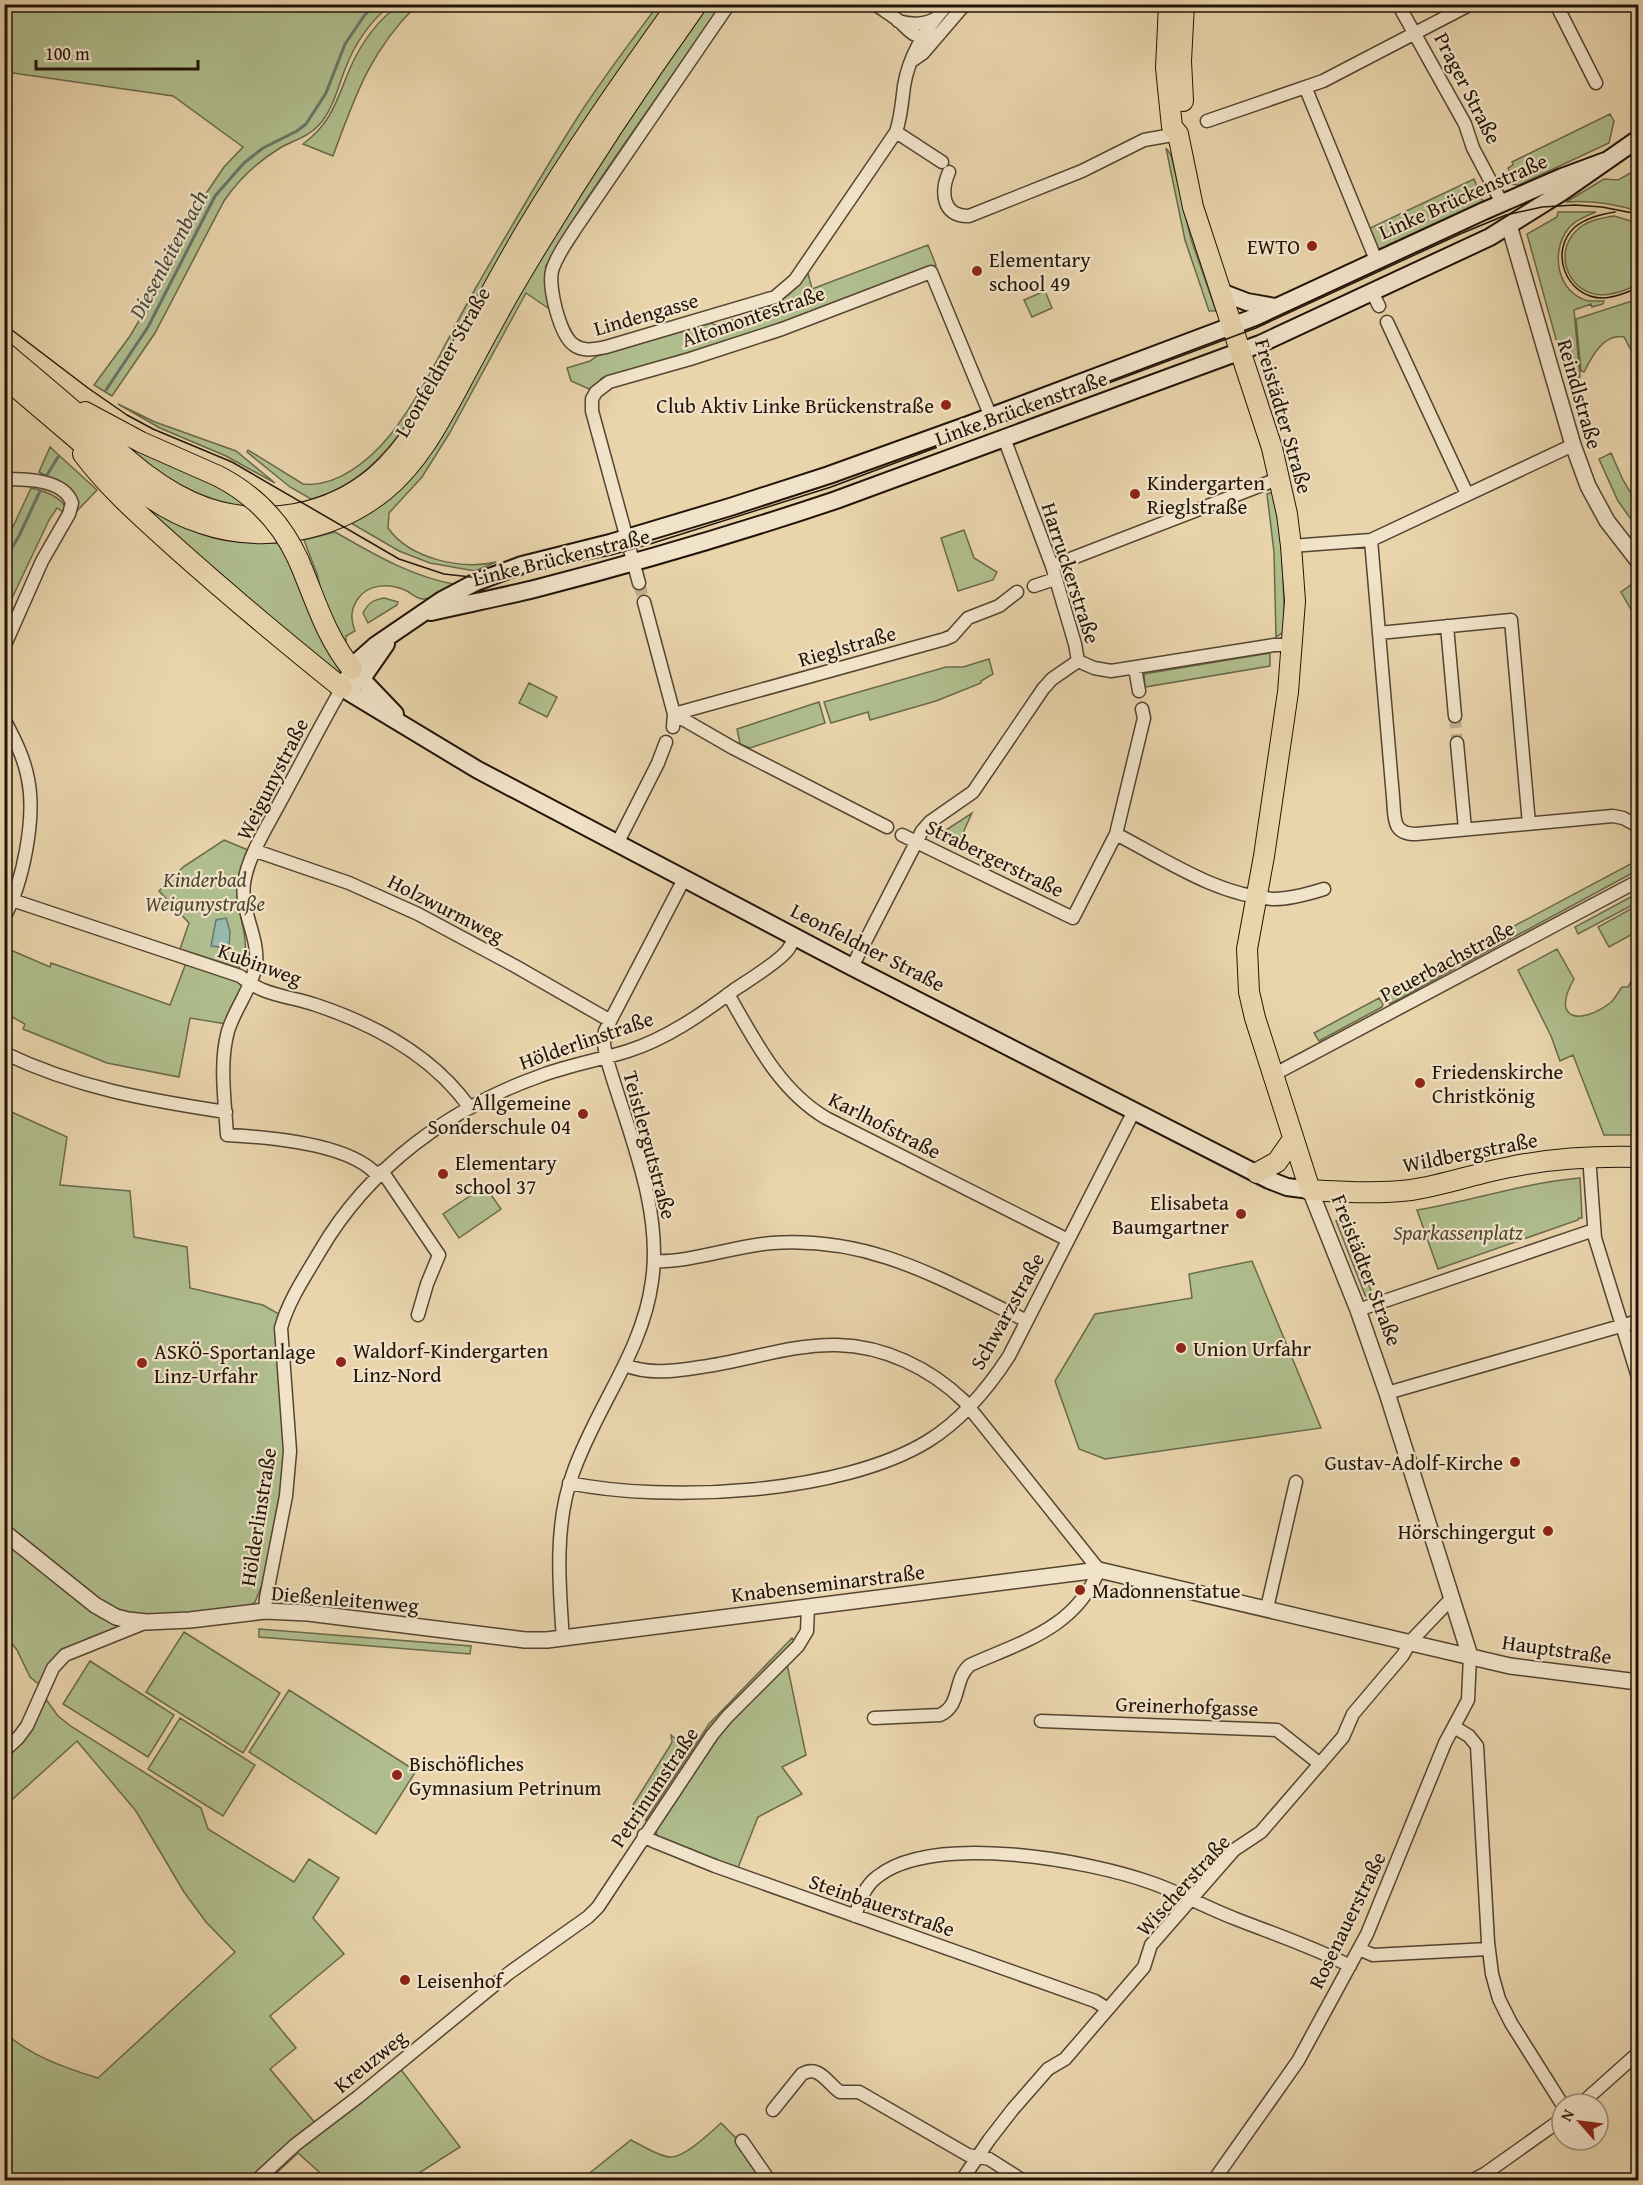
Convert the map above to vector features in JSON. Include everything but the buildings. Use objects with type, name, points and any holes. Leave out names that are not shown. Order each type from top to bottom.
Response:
[{"type":"main road","name":"Leonfeldner Straße","points":[[4,352],[126,458],[165,488],[183,498],[222,513],[262,518],[301,513],[323,507],[359,489],[391,462],[418,426],[527,229],[590,130],[678,4]]},
{"type":"main road","name":"Leonfeldner Straße","points":[[4,377],[63,428],[158,502],[180,515],[220,529],[254,533],[296,531],[320,526],[360,508],[399,477],[423,448],[507,297],[579,177],[658,58],[698,4]]},
{"type":"main road","name":"Freistädter Straße","points":[[1169,4],[1166,68],[1172,127],[1178,134],[1193,207],[1280,478],[1291,546],[1294,601],[1288,692],[1272,809],[1247,948],[1247,975],[1255,1018],[1310,1190]]},
{"type":"main road","name":"Freistädter Straße","points":[[1178,134],[1185,127],[1180,72],[1184,4]]},
{"type":"main road","name":"Linke Brückenstraße","points":[[418,615],[537,588],[633,562],[826,504],[1376,299],[1490,237],[1563,192],[1638,139]]},
{"type":"main road","name":"Linke Brückenstraße","points":[[342,688],[356,675],[376,645],[418,615],[458,591],[498,573],[627,538],[829,475],[991,417],[1232,326],[1502,203],[1605,161]]},
{"type":"main road","name":"Prager Straße","points":[[1502,203],[1509,225]]},
{"type":"main road","points":[[1221,292],[1252,303],[1275,307]]},
{"type":"main road","points":[[64,402],[141,442],[218,476],[246,492],[269,514],[285,535],[298,559],[331,640],[356,675]]},
{"type":"main road","points":[[63,428],[99,477],[256,619],[342,688]]},
{"type":"main road","name":"Leonfeldner Straße","points":[[356,675],[411,729]]},
{"type":"main road","name":"Leonfeldner Straße","points":[[342,688],[378,712],[411,729],[478,770],[795,937],[1257,1173],[1287,1187],[1310,1190]]},
{"type":"main road","points":[[1257,1173],[1277,1162],[1293,1139]]},
{"type":"main road","name":"Wildbergstraße","points":[[1310,1190],[1373,1192],[1414,1189],[1514,1166],[1589,1156],[1638,1157]]},
{"type":"street","name":"Lindengasse","points":[[729,4],[586,213],[555,264],[551,280],[552,289],[563,332],[573,345],[589,350],[606,347],[775,297],[785,290],[795,280],[896,132],[900,120],[904,84],[917,47],[935,18],[948,4]]},
{"type":"street","points":[[875,4],[911,33],[923,37],[939,33]]},
{"type":"street","name":"Lindengasse","points":[[913,60],[923,53],[965,4]]},
{"type":"street","name":"Prager Straße","points":[[1398,4],[1465,124],[1473,148],[1502,203]]},
{"type":"street","points":[[1207,121],[1306,89],[1471,4]]},
{"type":"street","points":[[1556,4],[1596,83]]},
{"type":"street","points":[[898,21],[916,24],[926,23],[935,18]]},
{"type":"street","points":[[1306,89],[1376,260]]},
{"type":"street","points":[[896,132],[946,167],[943,190],[945,200],[956,214],[969,216],[1082,171],[1144,140],[1178,134]]},
{"type":"street","name":"Reindlstraße","points":[[1509,225],[1587,486],[1597,506],[1638,561]]},
{"type":"street","name":"Altomontestraße","points":[[627,538],[592,411],[592,399],[600,388],[609,382],[782,329],[931,272],[991,417]]},
{"type":"street","points":[[1387,322],[1467,494]]},
{"type":"street","name":"Harruckerstraße","points":[[852,966],[916,841],[930,822],[973,792],[1043,689],[1052,679],[1078,661],[1076,644],[1052,566],[1004,438]]},
{"type":"street","points":[[1291,546],[1371,540],[1573,445]]},
{"type":"street","points":[[1052,566],[1280,478]]},
{"type":"street","points":[[4,479],[43,481],[67,495],[72,503],[72,508],[42,561],[4,647]]},
{"type":"street","points":[[627,538],[639,583]]},
{"type":"street","points":[[1371,540],[1396,823],[1400,831],[1406,834],[1613,816],[1623,818],[1638,826]]},
{"type":"street","points":[[1034,586],[1055,579]]},
{"type":"street","name":"Rieglstraße","points":[[675,714],[945,639],[958,631],[964,620],[999,606],[1017,592]]},
{"type":"street","points":[[644,602],[675,714],[673,728]]},
{"type":"street","points":[[1379,633],[1511,620],[1529,824]]},
{"type":"street","points":[[1447,626],[1455,716]]},
{"type":"street","points":[[1078,661],[1103,670],[1135,668],[1270,645],[1292,645]]},
{"type":"street","points":[[1135,668],[1139,691]]},
{"type":"street","name":"Weigunystraße","points":[[342,688],[256,851],[244,883],[244,897],[256,964],[234,1015],[225,1043],[227,1135],[306,1144],[354,1160],[379,1173]]},
{"type":"street","points":[[1142,709],[1144,718],[1116,834],[1193,874],[1240,894],[1291,898],[1324,889]]},
{"type":"street","points":[[675,714],[733,748],[887,827]]},
{"type":"street","points":[[4,719],[24,760],[30,793],[25,849],[12,900],[4,918]]},
{"type":"street","points":[[617,844],[658,763],[666,742]]},
{"type":"street","points":[[1457,742],[1465,829]]},
{"type":"street","name":"Strabergerstraße","points":[[902,835],[1073,918],[1116,834]]},
{"type":"street","name":"Holzwurmweg","points":[[256,851],[349,883],[418,914],[609,1020]]},
{"type":"street","name":"Teistlergutstraße","points":[[563,1639],[560,1556],[562,1525],[569,1483],[583,1448],[625,1365],[645,1316],[654,1261],[654,1238],[648,1196],[606,1056],[604,1037],[609,1020],[684,879]]},
{"type":"street","name":"Peuerbachstraße","points":[[1273,1075],[1638,881]]},
{"type":"street","name":"Kubinweg","points":[[12,900],[240,976],[263,990],[316,1004],[341,1014],[392,1039],[430,1065],[446,1078],[470,1108]]},
{"type":"street","name":"Hölderlinstraße","points":[[265,1611],[289,1472],[289,1426],[281,1334],[284,1319],[339,1221],[379,1173],[413,1145],[470,1108],[540,1076],[627,1051],[660,1037],[728,994],[786,952],[795,937]]},
{"type":"street","name":"Karlhofstraße","points":[[728,994],[774,1070],[794,1095],[809,1108],[1068,1240]]},
{"type":"street","points":[[4,1053],[49,1072],[99,1089],[147,1100],[226,1112]]},
{"type":"street","name":"Schwarzstraße","points":[[569,1483],[611,1490],[696,1492],[773,1488],[825,1478],[883,1462],[928,1441],[970,1408],[995,1377],[1027,1321],[1134,1111]]},
{"type":"street","points":[[1589,1156],[1594,1230],[1638,1377]]},
{"type":"street","points":[[379,1173],[439,1256],[427,1284],[418,1315]]},
{"type":"street","name":"Freistädter Straße","points":[[1310,1190],[1358,1310],[1387,1393],[1470,1656]]},
{"type":"street","points":[[1358,1310],[1594,1230]]},
{"type":"street","points":[[654,1261],[667,1262],[733,1248],[772,1243],[800,1242],[840,1246],[880,1254],[906,1263],[1027,1321]]},
{"type":"street","points":[[1387,1393],[1638,1321]]},
{"type":"street","points":[[625,1365],[644,1370],[680,1371],[816,1346],[837,1345],[862,1348],[899,1358],[920,1368],[957,1395],[970,1408],[1100,1570],[1091,1590],[1060,1622],[970,1665],[965,1670],[953,1705],[947,1712],[940,1715],[874,1718]]},
{"type":"street","points":[[1267,1608],[1296,1482]]},
{"type":"street","points":[[4,1532],[106,1612],[129,1620],[147,1622]]},
{"type":"street","name":"Knabenseminarstraße","points":[[563,1639],[1100,1570],[1470,1656]]},
{"type":"street","points":[[1410,1642],[1451,1599]]},
{"type":"street","name":"Petrinumstraße","points":[[509,1973],[588,1917],[598,1907],[712,1735],[798,1646],[807,1631],[808,1607]]},
{"type":"street","name":"Dießenleitenweg","points":[[4,1750],[18,1738],[27,1726],[53,1668],[65,1655],[147,1622],[190,1620],[265,1611],[334,1614],[525,1640],[563,1639]]},
{"type":"street","name":"Wischerstraße","points":[[962,2181],[1013,2109],[1048,2069],[1065,2059],[1144,1967],[1150,1945],[1234,1850],[1257,1836],[1320,1764],[1342,1737],[1353,1714],[1403,1655],[1410,1642]]},
{"type":"street","name":"Hauptstraße","points":[[1470,1656],[1510,1665],[1638,1682]]},
{"type":"street","name":"Rosenauerstraße","points":[[1214,2181],[1298,2061],[1367,1934],[1431,1776],[1468,1700],[1470,1656]]},
{"type":"street","name":"Greinerhofgasse","points":[[1041,1721],[1277,1730],[1320,1764]]},
{"type":"street","points":[[1454,1727],[1469,1737],[1477,1746],[1488,1949],[1497,1990],[1511,2023],[1554,2092]]},
{"type":"street","name":"Steinbauerstraße","points":[[644,1835],[653,1841],[715,1866],[1095,2001],[1108,2009]]},
{"type":"street","points":[[855,1916],[867,1886],[886,1870],[915,1858],[941,1855],[1008,1855],[1081,1863],[1151,1882],[1210,1909],[1350,1966]]},
{"type":"street","points":[[1359,1949],[1373,1955],[1488,1949]]},
{"type":"street","name":"Kreuzweg","points":[[258,2181],[295,2145],[358,2097],[509,1973]]},
{"type":"street","points":[[1594,2092],[1638,2053]]},
{"type":"street","points":[[772,2110],[801,2074],[808,2070],[815,2071],[840,2092],[859,2092],[968,2155],[989,2159],[1022,2181]]},
{"type":"street","points":[[1473,2181],[1489,2177],[1550,2129]]},
{"type":"street","points":[[742,2141],[769,2181]]},
{"type":"green space","points":[[4,5],[391,5],[370,25],[359,41],[332,105],[319,125],[264,159],[242,178],[224,201],[155,333],[112,396],[94,385],[130,336],[152,299],[203,198],[224,167],[243,147],[173,96],[13,73],[5,74]]},
{"type":"green space","points":[[399,5],[417,5],[401,22],[376,57],[357,94],[333,156],[303,144],[328,118],[365,40],[384,17]]},
{"type":"green space","points":[[658,5],[669,5],[422,404],[388,448],[375,462],[346,485],[311,499],[290,487],[247,452],[248,450],[303,484],[316,484],[341,477],[374,453],[404,417],[415,399],[478,284],[568,133]]},
{"type":"green space","points":[[708,5],[721,5],[582,206],[546,266],[545,284],[551,310],[526,293],[449,434],[422,477],[389,513],[388,528],[409,548],[437,560],[452,563],[496,562],[475,571],[430,563],[399,551],[351,523],[370,513],[387,500],[418,470],[532,268],[672,53]]},
{"type":"green space","points":[[1610,114],[1614,121],[1609,143],[1519,185],[1508,184],[1515,181],[1508,168],[1513,165],[1512,162]]},
{"type":"green space","points":[[1166,148],[1171,155],[1191,239],[1216,311],[1209,311],[1185,240]]},
{"type":"green space","points":[[1638,169],[1638,211],[1603,203],[1566,202],[1604,179],[1618,180]]},
{"type":"green space","points":[[1474,179],[1483,201],[1377,250],[1368,229]]},
{"type":"green space","points":[[1558,212],[1596,212],[1577,221],[1568,229],[1562,238],[1558,260],[1564,281],[1570,290],[1578,297],[1589,301],[1604,301],[1603,304],[1592,307],[1591,304],[1574,310],[1580,377],[1567,379],[1527,234],[1557,217]]},
{"type":"green space","points":[[1614,216],[1638,223],[1638,285],[1612,294],[1591,293],[1581,288],[1568,272],[1565,251],[1576,231],[1584,225],[1594,220]]},
{"type":"green space","points":[[928,245],[936,265],[758,332],[602,378],[589,389],[571,381],[567,368],[590,361],[597,356],[711,323],[715,325],[743,317],[777,303],[788,295],[808,273],[812,289]]},
{"type":"green space","points":[[1045,291],[1052,308],[1032,317],[1024,300]]},
{"type":"green space","points":[[1638,299],[1638,348],[1632,352],[1624,337],[1610,339],[1600,347],[1584,372],[1581,371],[1576,319]]},
{"type":"green space","points":[[118,404],[155,422],[236,451],[275,483],[226,456],[160,428]]},
{"type":"green space","points":[[109,431],[209,479],[251,507],[230,504],[192,491],[156,471]]},
{"type":"green space","points":[[50,447],[97,490],[76,512],[74,496],[70,491],[60,482],[39,472]]},
{"type":"green space","points":[[1611,453],[1638,505],[1638,529],[1618,501],[1599,459]]},
{"type":"green space","points":[[106,472],[195,531],[237,542],[282,543],[341,669],[336,674],[272,623]]},
{"type":"green space","points":[[31,488],[55,496],[65,506],[63,512],[57,508],[49,520],[5,613],[5,544]]},
{"type":"green space","points":[[1274,492],[1282,553],[1285,631],[1276,637],[1274,552],[1267,494]]},
{"type":"green space","points":[[964,530],[974,558],[997,572],[993,580],[958,591],[941,538]]},
{"type":"green space","points":[[335,532],[409,571],[458,585],[427,599],[394,587],[380,586],[367,590],[353,608],[352,619],[355,631],[346,636],[346,646],[325,606],[317,574],[304,540]]},
{"type":"green space","points":[[1638,580],[1638,622],[1621,592]]},
{"type":"green space","points":[[384,598],[398,602],[397,605],[368,623],[363,613],[371,602]]},
{"type":"green space","points":[[1270,653],[1270,666],[1145,687],[1144,674]]},
{"type":"green space","points":[[989,659],[993,674],[981,683],[936,701],[870,720],[868,712],[831,723],[824,702],[946,667],[963,667]]},
{"type":"green space","points":[[529,683],[557,697],[547,717],[519,703]]},
{"type":"green space","points":[[819,702],[825,723],[750,748],[740,744],[737,729]]},
{"type":"green space","points":[[972,813],[956,848],[934,838]]},
{"type":"green space","name":"Kinderbad Weigunystraße","points":[[224,840],[248,850],[237,889],[245,942],[243,960],[239,968],[180,949],[189,923],[159,891],[183,867]]},
{"type":"green space","points":[[1638,860],[1638,870],[1462,965],[1456,957]]},
{"type":"green space","points":[[1638,893],[1638,902],[1578,934],[1575,927]]},
{"type":"green space","points":[[1638,905],[1638,931],[1609,947],[1598,927]]},
{"type":"green space","points":[[6,948],[50,967],[51,963],[170,1005],[186,963],[236,979],[244,985],[226,1024],[190,1018],[179,1077],[107,1063],[23,1029],[25,1024],[5,1013],[4,965],[9,957],[5,953]]},
{"type":"green space","points":[[1557,949],[1574,979],[1567,993],[1565,1004],[1567,1011],[1572,1015],[1589,1014],[1610,1003],[1622,987],[1628,987],[1635,975],[1634,972],[1638,970],[1638,1135],[1604,1135],[1573,1055],[1560,1061],[1551,1036],[1518,970]]},
{"type":"green space","points":[[1452,959],[1456,966],[1454,969],[1390,1004],[1384,995]]},
{"type":"green space","points":[[1379,998],[1383,1004],[1382,1007],[1319,1041],[1314,1033]]},
{"type":"green space","name":"ASKÖ-Sportanlage Linz-Urfahr","points":[[5,1109],[67,1137],[60,1185],[130,1191],[134,1237],[187,1247],[190,1288],[263,1305],[279,1314],[276,1325],[285,1444],[282,1483],[262,1585],[255,1602],[249,1606],[161,1615],[132,1613],[112,1607],[127,1625],[81,1644],[42,1687],[30,1677],[17,1650],[5,1635]]},
{"type":"green space","name":"Sparkassenplatz","points":[[1580,1178],[1582,1218],[1438,1269],[1417,1210],[1538,1184]]},
{"type":"green space","points":[[485,1186],[501,1209],[459,1238],[443,1214]]},
{"type":"green space","points":[[1345,1217],[1374,1299],[1365,1295],[1336,1221]]},
{"type":"green space","name":"Union Urfahr","points":[[1252,1261],[1321,1428],[1105,1459],[1079,1449],[1055,1381],[1095,1314],[1192,1298],[1189,1274]]},
{"type":"green space","points":[[259,1629],[471,1646],[470,1654],[259,1637]]},
{"type":"green space","points":[[184,1632],[280,1693],[243,1753],[146,1692]]},
{"type":"green space","points":[[792,1638],[795,1641],[712,1727],[651,1816],[645,1821],[709,1724]]},
{"type":"green space","points":[[90,1661],[174,1715],[148,1757],[63,1704]]},
{"type":"green space","points":[[787,1664],[806,1755],[782,1767],[802,1794],[758,1817],[737,1870],[657,1836],[656,1829],[726,1724]]},
{"type":"green space","points":[[289,1690],[416,1771],[376,1834],[249,1752]]},
{"type":"green space","points":[[45,1698],[58,1716],[72,1727],[201,1808],[208,1829],[294,1882],[309,1859],[339,1878],[313,1918],[344,1954],[270,2016],[296,2048],[270,2069],[316,2124],[253,2180],[5,2180],[5,2033],[37,2055],[98,2078],[235,1952],[206,1922],[184,1892],[136,1811],[77,1741],[5,1806],[5,1754]]},
{"type":"green space","points":[[180,1718],[255,1765],[223,1816],[148,1769]]},
{"type":"green space","points":[[671,1735],[686,1748],[640,1821],[635,1824],[631,1820],[633,1805],[672,1742]]},
{"type":"green space","points":[[399,2067],[460,2147],[408,2180],[328,2180],[298,2153],[269,2180],[261,2180]]},
{"type":"green space","points":[[721,2123],[735,2137],[764,2180],[581,2180],[631,2140],[661,2155],[676,2156],[697,2144]]},
{"type":"water","points":[[226,918],[230,931],[229,948],[211,946],[216,920]]},
{"type":"waterway","name":"Diesenleitenbach","points":[[106,390],[148,327],[215,196],[244,163],[263,148],[306,124],[326,93],[345,44],[375,4]]},
{"type":"waterway","name":"Diesenleitenbach","points":[[47,475],[58,457]]},
{"type":"waterway","points":[[4,561],[19,536],[40,491]]},
{"type":"tunnel","points":[[639,583],[644,602]]},
{"type":"tunnel","points":[[1455,716],[1457,743]]},
{"type":"tram line","points":[[4,324],[127,415],[153,429],[232,462],[399,559],[444,574],[480,578],[504,577],[611,555],[831,487],[1256,328],[1506,215],[1542,207],[1575,205],[1602,207],[1638,214]]},
{"type":"tram line","points":[[1615,212],[1594,217],[1575,227],[1567,237],[1563,248],[1562,260],[1565,272],[1579,290],[1590,296],[1612,297],[1638,288]]},
{"type":"place","name":"EWTO","points":[[1312,246]]},
{"type":"place","name":"Elementary school 49","points":[[977,271]]},
{"type":"place","name":"Club Aktiv Linke Brückenstraße","points":[[946,405]]},
{"type":"place","name":"Kindergarten Rieglstraße","points":[[1135,494]]},
{"type":"place","name":"Friedenskirche Christkönig","points":[[1420,1083]]},
{"type":"place","name":"Allgemeine Sonderschule 04","points":[[583,1114]]},
{"type":"place","name":"Elementary school 37","points":[[443,1174]]},
{"type":"place","name":"Elisabeta Baumgartner","points":[[1241,1214]]},
{"type":"place","name":"Union Urfahr","points":[[1181,1348]]},
{"type":"place","name":"Waldorf-Kindergarten Linz-Nord","points":[[341,1362]]},
{"type":"place","name":"ASKÖ-Sportanlage Linz-Urfahr","points":[[142,1363]]},
{"type":"place","name":"Gustav-Adolf-Kirche","points":[[1515,1462]]},
{"type":"place","name":"Hörschingergut","points":[[1548,1531]]},
{"type":"place","name":"Madonnenstatue","points":[[1080,1590]]},
{"type":"place","name":"Bischöfliches Gymnasium Petrinum","points":[[397,1775]]},
{"type":"place","name":"Leisenhof","points":[[405,1980]]}]
